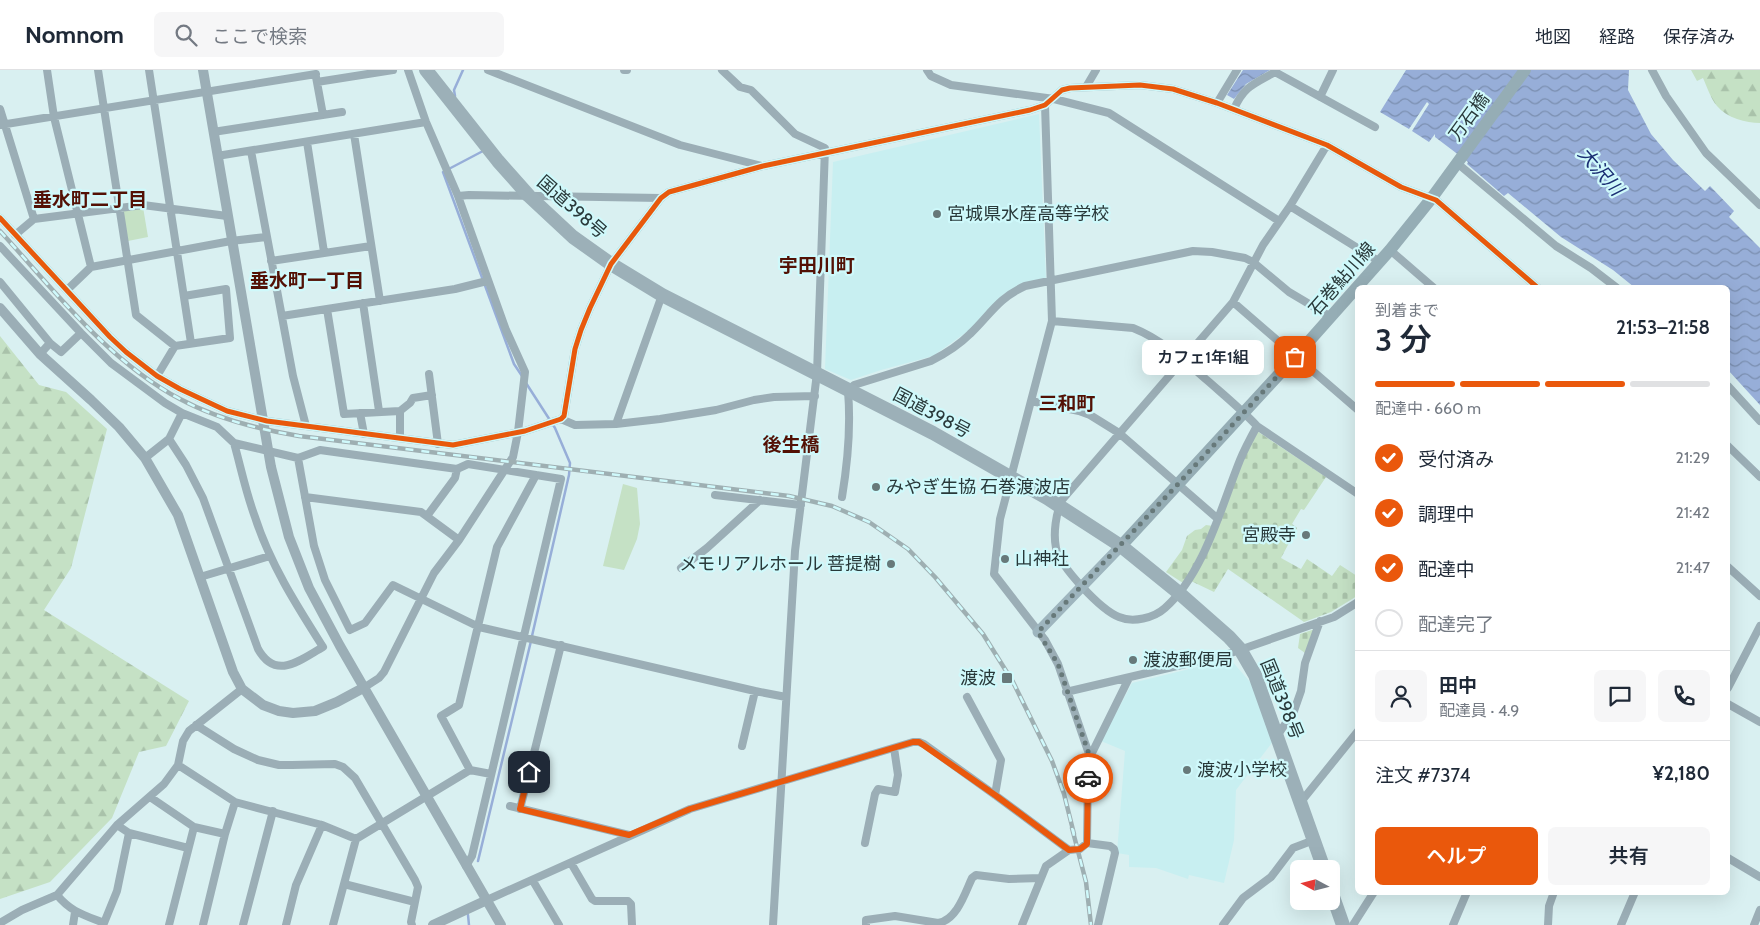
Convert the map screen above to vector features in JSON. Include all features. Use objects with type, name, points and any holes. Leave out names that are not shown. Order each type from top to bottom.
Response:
[{"type":"highway","name":"国道398号","points":[[426,70],[487,149],[529,196],[572,237],[611,264],[662,295],[936,435],[1059,506],[1121,546],[1216,624],[1240,649],[1255,675],[1321,860]]},
{"type":"highway","points":[[1338,910],[1343,925]]},
{"type":"main road","name":"万石橋","points":[[1458,162],[1525,70]]},
{"type":"main road","name":"石巻鮎川線","points":[[1360,285],[1431,199],[1458,162]]},
{"type":"main road","name":"石巻鮎川線","points":[[1121,546],[1355,290]]},
{"type":"main road","points":[[1038,632],[1121,546]]},
{"type":"street","points":[[47,70],[54,116],[90,267]]},
{"type":"street","points":[[98,70],[136,315],[175,346]]},
{"type":"street","points":[[149,70],[191,343]]},
{"type":"street","points":[[203,70],[271,467],[287,530],[302,572],[326,620],[501,925]]},
{"type":"street","points":[[2,124],[206,91],[316,76],[393,70]]},
{"type":"street","points":[[0,308],[40,354],[119,427],[145,458],[178,515],[233,672],[242,689],[263,705],[279,711],[293,713],[315,712],[365,688],[380,678],[384,672],[434,572],[458,540],[513,457],[524,379],[524,372],[484,282],[458,196],[426,122],[408,70]]},
{"type":"street","points":[[488,70],[680,145],[763,166]]},
{"type":"street","points":[[722,70],[740,87],[751,90],[795,134],[825,148],[817,373],[795,551],[773,925]]},
{"type":"street","points":[[927,70],[931,76],[951,86],[1054,99],[1115,116],[1279,221]]},
{"type":"street","points":[[1086,87],[1096,70]]},
{"type":"street","points":[[1216,103],[1237,70]]},
{"type":"street","points":[[1320,96],[1333,70]]},
{"type":"street","points":[[1652,70],[1666,96],[1706,152],[1760,205]]},
{"type":"street","points":[[1234,109],[1240,96],[1247,88],[1275,72],[1375,127]]},
{"type":"street","points":[[316,76],[322,115]]},
{"type":"street","points":[[0,218],[110,337],[156,376],[180,389],[227,411],[267,421],[453,445],[518,432],[555,421],[566,412],[575,348],[580,330],[611,264],[661,198],[669,192],[763,166],[1012,114],[1045,105],[1062,90],[1066,89],[1140,84],[1162,86],[1234,109],[1327,145],[1401,187],[1436,200],[1535,285]]},
{"type":"street","points":[[1045,105],[1052,322],[1000,519],[994,574],[1038,632],[1058,664],[1066,692],[1090,757]]},
{"type":"street","points":[[0,109],[2,124],[34,219]]},
{"type":"street","points":[[213,132],[342,112]]},
{"type":"street","points":[[217,156],[426,122]]},
{"type":"street","points":[[354,134],[380,301]]},
{"type":"street","points":[[306,142],[324,252]]},
{"type":"street","points":[[1257,426],[1240,458],[1218,519],[1197,565],[1179,593],[1165,608],[1156,614],[1141,618],[1128,619],[1118,617],[1105,609],[1062,563],[1056,548],[1056,532],[1059,506],[1062,500],[1118,433],[1234,302],[1253,262],[1327,145]]},
{"type":"street","points":[[251,151],[293,376],[306,426]]},
{"type":"street","points":[[1458,162],[1556,246],[1591,268],[1612,285]]},
{"type":"street","points":[[458,196],[661,198]]},
{"type":"street","points":[[16,235],[34,219],[76,212],[142,205],[227,216]]},
{"type":"street","points":[[1290,206],[1380,262]]},
{"type":"street","points":[[67,290],[90,267],[231,241],[266,237]]},
{"type":"street","points":[[0,246],[111,363],[141,387],[182,413],[216,427],[234,443],[298,458],[320,450],[457,469],[468,464],[561,479],[472,856],[466,866]]},
{"type":"street","points":[[271,262],[324,252],[372,246]]},
{"type":"street","points":[[1390,250],[1431,285]]},
{"type":"street","points":[[842,497],[850,440],[848,391],[854,385],[931,361],[942,355],[969,335],[1002,298],[1025,286],[1192,251],[1212,252],[1245,258],[1253,262],[1288,292],[1331,317]]},
{"type":"street","points":[[0,282],[50,343],[60,352],[81,333]]},
{"type":"street","points":[[282,316],[484,282]]},
{"type":"street","points":[[156,376],[175,346],[230,338],[226,290],[184,296]]},
{"type":"street","points":[[616,424],[662,295]]},
{"type":"street","points":[[1234,302],[1355,407]]},
{"type":"street","points":[[363,303],[379,411]]},
{"type":"street","points":[[327,309],[344,414],[400,411],[410,404],[413,398],[432,395]]},
{"type":"street","points":[[1052,322],[1133,328],[1145,332],[1184,360],[1257,426],[1355,492]]},
{"type":"street","points":[[40,354],[50,343]]},
{"type":"street","points":[[429,374],[438,444]]},
{"type":"street","points":[[1730,388],[1760,421]]},
{"type":"street","points":[[555,421],[575,425],[660,420],[716,410],[754,400],[774,397],[815,396]]},
{"type":"street","points":[[1031,401],[1090,415],[1118,433],[1218,519]]},
{"type":"street","points":[[400,411],[400,438]]},
{"type":"street","points":[[145,458],[169,439],[182,413]]},
{"type":"street","points":[[360,413],[364,434]]},
{"type":"street","points":[[169,439],[204,498],[263,657],[274,665],[290,665],[323,647],[292,597],[270,556],[254,517],[234,443]]},
{"type":"street","points":[[1730,448],[1760,478]]},
{"type":"street","points":[[298,458],[314,546],[325,580],[350,630],[365,623],[393,585],[478,627],[786,697]]},
{"type":"street","points":[[427,516],[455,478],[457,469]]},
{"type":"street","points":[[470,770],[441,716],[459,706],[497,547],[536,475]]},
{"type":"street","points":[[715,495],[801,504]]},
{"type":"street","points":[[306,497],[415,511],[427,516],[458,540]]},
{"type":"street","points":[[681,568],[707,548],[760,500]]},
{"type":"street","points":[[200,577],[270,556]]},
{"type":"street","points":[[1730,569],[1760,596]]},
{"type":"street","points":[[1066,692],[1228,654],[1334,617],[1355,604]]},
{"type":"street","points":[[1277,736],[1294,711],[1301,691],[1304,663],[1320,621]]},
{"type":"street","points":[[1730,684],[1760,626]]},
{"type":"street","points":[[520,809],[561,645]]},
{"type":"street","points":[[1087,844],[1088,769],[1090,757],[1130,678]]},
{"type":"street","points":[[0,923],[9,921],[22,910],[57,895],[117,825],[164,784],[178,766],[183,741],[189,731],[242,689]]},
{"type":"street","points":[[742,746],[755,691]]},
{"type":"street","points":[[967,698],[1001,760],[995,795]]},
{"type":"street","points":[[1730,705],[1760,722]]},
{"type":"street","points":[[196,725],[234,749],[258,760],[279,764],[335,764],[343,767],[355,778],[418,887],[412,925]]},
{"type":"street","points":[[1300,803],[1355,735]]},
{"type":"street","points":[[432,925],[690,809],[913,742],[924,744],[1069,850]]},
{"type":"street","points":[[865,844],[875,794],[878,789],[895,792],[898,775],[894,748]]},
{"type":"street","points":[[178,766],[235,802],[273,810],[322,825],[356,839]]},
{"type":"street","points":[[333,925],[356,839],[470,770],[491,774]]},
{"type":"street","points":[[150,797],[194,827],[225,834]]},
{"type":"street","points":[[203,925],[225,834],[235,802]]},
{"type":"street","points":[[510,806],[629,835]]},
{"type":"street","points":[[242,925],[273,810]]},
{"type":"street","points":[[117,825],[129,833],[188,848]]},
{"type":"street","points":[[286,925],[296,885],[322,825]]},
{"type":"street","points":[[169,925],[194,827]]},
{"type":"street","points":[[57,895],[65,905],[75,912],[104,922],[117,891],[129,833]]},
{"type":"street","points":[[1223,925],[1238,904],[1271,877],[1293,848],[1314,840]]},
{"type":"street","points":[[1022,925],[1046,866],[1069,850],[1080,849],[1087,844],[1110,846],[1114,849],[1115,853],[1098,925]]},
{"type":"street","points":[[1730,859],[1760,877]]},
{"type":"street","points":[[571,863],[592,899],[595,901],[628,901],[631,904],[632,925]]},
{"type":"street","points":[[866,925],[866,920],[896,916],[938,923],[943,922],[956,910],[972,878],[976,875],[1009,879],[1041,878]]},
{"type":"street","points":[[533,881],[559,925]]},
{"type":"street","points":[[344,884],[415,902]]},
{"type":"street","points":[[1353,925],[1372,895]]},
{"type":"street","points":[[1453,925],[1467,895]]},
{"type":"street","points":[[1548,925],[1549,906],[1553,895]]},
{"type":"street","points":[[1621,925],[1634,895]]},
{"type":"street","points":[[1754,925],[1760,910]]},
{"type":"street","points":[[73,925],[75,912]]},
{"type":"shaded area","name":"宮城県水産高等学校","points":[[1039,114],[1046,279],[1022,283],[1004,294],[971,329],[933,356],[851,380],[825,369],[833,162]]},
{"type":"shaded area","name":"渡波小学校","points":[[1230,659],[1251,683],[1274,740],[1236,790],[1234,840],[1224,883],[1189,875],[1188,879],[1156,868],[1129,867],[1129,855],[1117,853],[1125,751],[1101,741],[1132,683]]},
{"type":"green space","points":[[1691,70],[1760,70],[1760,123],[1737,119],[1726,114],[1713,100],[1703,78],[1697,81]]},
{"type":"green space","points":[[143,207],[148,237],[128,241],[123,211]]},
{"type":"green space","points":[[0,336],[39,385],[66,392],[107,429],[71,568],[44,610],[189,701],[166,746],[139,752],[112,818],[50,882],[0,899]]},
{"type":"green space","points":[[1257,431],[1326,477],[1304,510],[1301,509],[1292,524],[1297,528],[1281,558],[1301,569],[1307,559],[1332,576],[1340,565],[1355,575],[1355,597],[1331,612],[1304,622],[1228,569],[1214,592],[1191,581],[1241,463]]},
{"type":"green space","points":[[623,484],[637,488],[640,524],[637,539],[624,570],[603,566]]},
{"type":"green space","points":[[1206,525],[1213,526],[1183,583],[1166,572],[1182,550],[1187,536]]},
{"type":"green space","points":[[1315,629],[1305,653],[1298,648],[1300,634]]},
{"type":"water","points":[[1243,70],[1270,70],[1246,84],[1234,99],[1227,95]]},
{"type":"water","name":"大沢川","points":[[1406,70],[1629,70],[1628,90],[1651,134],[1673,160],[1705,191],[1710,186],[1734,211],[1729,217],[1760,248],[1760,405],[1730,372],[1730,285],[1632,285],[1613,270],[1561,237],[1508,193],[1504,196],[1467,164],[1468,162],[1435,137],[1435,134],[1429,142],[1412,131],[1429,104],[1427,102],[1409,129],[1380,112]]},
{"type":"waterway","points":[[455,96],[454,90],[463,70]]},
{"type":"waterway","points":[[483,151],[443,172],[514,364],[522,376]]},
{"type":"waterway","points":[[526,383],[555,428],[570,463],[569,475],[532,636]]},
{"type":"waterway","points":[[478,861],[531,641]]},
{"type":"waterway","points":[[468,915],[469,925]]},
{"type":"railway","points":[[0,231],[83,323],[129,365],[180,399],[223,418],[299,436],[789,496],[832,506],[869,522],[908,549],[935,577],[983,634],[1013,682],[1052,761],[1064,794],[1074,834]]},
{"type":"railway","points":[[1072,828],[1086,882],[1091,925]]},
{"type":"cycle path","points":[[0,218],[110,337],[157,376],[180,389],[227,411],[267,421],[453,445],[525,431],[561,419],[564,416],[575,349],[590,308],[611,264],[661,198],[669,192],[763,166],[1030,110],[1045,105],[1062,90],[1070,88],[1140,85],[1173,89],[1217,103],[1327,145],[1401,187],[1436,200],[1535,285]]},
{"type":"way so far","points":[[1088,778],[1090,757],[1066,692],[1058,664],[1038,632],[1115,552],[1295,357]]},
{"type":"place","name":"宮城県水産高等学校","points":[[937,214]]},
{"type":"place","name":"カフェ1年1組","points":[[1295,357]]},
{"type":"place","name":"みやぎ生協 石巻渡波店","points":[[876,487]]},
{"type":"place","name":"宮殿寺","points":[[1306,535]]},
{"type":"place","name":"山神社","points":[[1005,559]]},
{"type":"place","name":"メモリアルホール 菩提樹","points":[[891,564]]},
{"type":"place","name":"渡波郵便局","points":[[1133,660]]},
{"type":"place","name":"渡波","points":[[1007,678]]},
{"type":"place","name":"渡波小学校","points":[[1187,770]]},
{"type":"district","name":"垂水町二丁目","points":[[90,199]]},
{"type":"district","name":"宇田川町","points":[[817,265]]},
{"type":"district","name":"垂水町一丁目","points":[[307,280]]},
{"type":"district","name":"三和町","points":[[1067,403]]},
{"type":"district","name":"後生橋","points":[[791,444]]},
{"type":"route","points":[[529,772],[520,809],[629,835],[690,809],[782,780],[814,773],[913,742],[919,742],[1069,850],[1078,850],[1087,844],[1088,778]]}]
